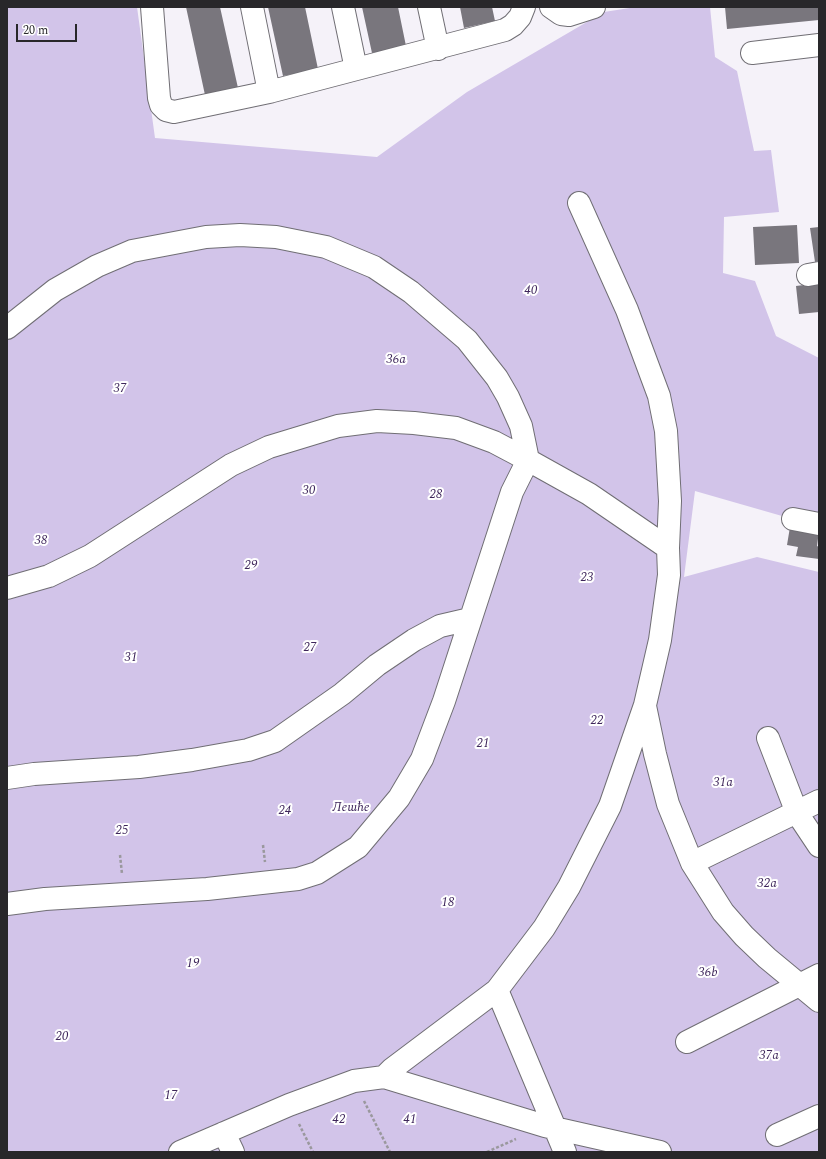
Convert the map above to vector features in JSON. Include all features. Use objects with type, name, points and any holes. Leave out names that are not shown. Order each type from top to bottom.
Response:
[{"type":"street","points":[[152,7],[159,98],[161,105],[166,110],[174,112],[269,92],[438,49],[505,30],[513,25],[520,17],[524,7]]},
{"type":"street","points":[[252,7],[269,92]]},
{"type":"street","points":[[343,7],[356,69]]},
{"type":"street","points":[[429,7],[438,49]]},
{"type":"street","points":[[551,7],[561,14],[569,14],[594,7]]},
{"type":"street","points":[[752,53],[819,45]]},
{"type":"street","points":[[384,1077],[497,990],[544,928],[569,887],[610,806],[645,705],[660,640],[669,575],[668,548],[670,501],[666,431],[659,396],[618,288],[579,203]]},
{"type":"street","points":[[7,328],[55,290],[97,266],[132,251],[206,237],[240,235],[276,236],[326,247],[374,267],[405,288],[440,315],[467,340],[497,378],[508,397],[521,426],[528,460],[512,492],[444,701],[422,759],[399,798],[358,847],[317,873],[298,879],[206,889],[45,899],[7,904]]},
{"type":"street","points":[[7,588],[49,576],[90,556],[231,465],[269,447],[338,426],[377,421],[414,423],[456,428],[494,442],[588,494],[668,548]]},
{"type":"street","points":[[793,519],[819,524]]},
{"type":"street","points":[[7,778],[34,774],[139,767],[192,760],[248,750],[275,741],[342,694],[377,665],[414,640],[440,626],[470,619]]},
{"type":"street","points":[[645,705],[655,754],[668,804],[692,863],[723,912],[744,936],[767,958],[809,980],[819,1001]]},
{"type":"street","points":[[768,738],[797,813],[819,846]]},
{"type":"street","points":[[692,863],[819,801]]},
{"type":"street","points":[[687,1042],[809,980]]},
{"type":"street","points":[[497,990],[565,1152]]},
{"type":"street","points":[[180,1152],[289,1105],[354,1081],[384,1077],[555,1128],[660,1152]]},
{"type":"street","points":[[777,1136],[819,1116]]},
{"type":"street","points":[[224,1133],[234,1152]]},
{"type":"path","points":[[354,1081],[390,1152]]},
{"type":"path","points":[[289,1105],[313,1152]]},
{"type":"green space","name":"Лешће","points":[[7,7],[137,7],[155,138],[377,157],[467,92],[604,12],[636,7],[710,7],[715,57],[737,71],[754,151],[771,150],[779,212],[724,217],[723,273],[755,281],[776,336],[819,358],[819,524],[789,518],[695,491],[684,577],[757,557],[819,572],[819,1152],[7,1152]]},
{"type":"building","points":[[186,7],[220,7],[238,88],[205,95]]},
{"type":"building","points":[[268,7],[305,7],[318,69],[283,76]]},
{"type":"building","points":[[362,7],[398,7],[406,46],[372,53]]},
{"type":"building","points":[[460,7],[492,7],[495,21],[464,28]]},
{"type":"building","points":[[725,7],[819,7],[819,20],[727,29]]},
{"type":"building","points":[[797,225],[799,263],[755,265],[753,227]]},
{"type":"building","points":[[819,227],[819,261],[815,262],[810,228]]},
{"type":"building","points":[[819,283],[819,312],[799,314],[796,286]]},
{"type":"building","points":[[790,527],[819,531],[817,546],[819,547],[819,559],[796,556],[798,547],[787,545]]},
{"type":"park label","name":"40","points":[[531,291]]},
{"type":"park label","name":"36a","points":[[396,360]]},
{"type":"park label","name":"37","points":[[120,389]]},
{"type":"park label","name":"30","points":[[309,491]]},
{"type":"park label","name":"28","points":[[436,495]]},
{"type":"park label","name":"38","points":[[41,541]]},
{"type":"park label","name":"29","points":[[251,566]]},
{"type":"park label","name":"23","points":[[587,578]]},
{"type":"park label","name":"27","points":[[310,648]]},
{"type":"park label","name":"31","points":[[131,658]]},
{"type":"park label","name":"22","points":[[597,721]]},
{"type":"park label","name":"21","points":[[483,744]]},
{"type":"park label","name":"31a","points":[[723,783]]},
{"type":"park label","name":"24","points":[[285,811]]},
{"type":"park label","name":"25","points":[[122,831]]},
{"type":"park label","name":"32a","points":[[767,884]]},
{"type":"park label","name":"18","points":[[448,903]]},
{"type":"park label","name":"19","points":[[193,964]]},
{"type":"park label","name":"36b","points":[[708,973]]},
{"type":"park label","name":"20","points":[[62,1037]]},
{"type":"park label","name":"37a","points":[[769,1056]]},
{"type":"park label","name":"17","points":[[171,1096]]},
{"type":"park label","name":"42","points":[[339,1120]]},
{"type":"park label","name":"41","points":[[410,1120]]}]
